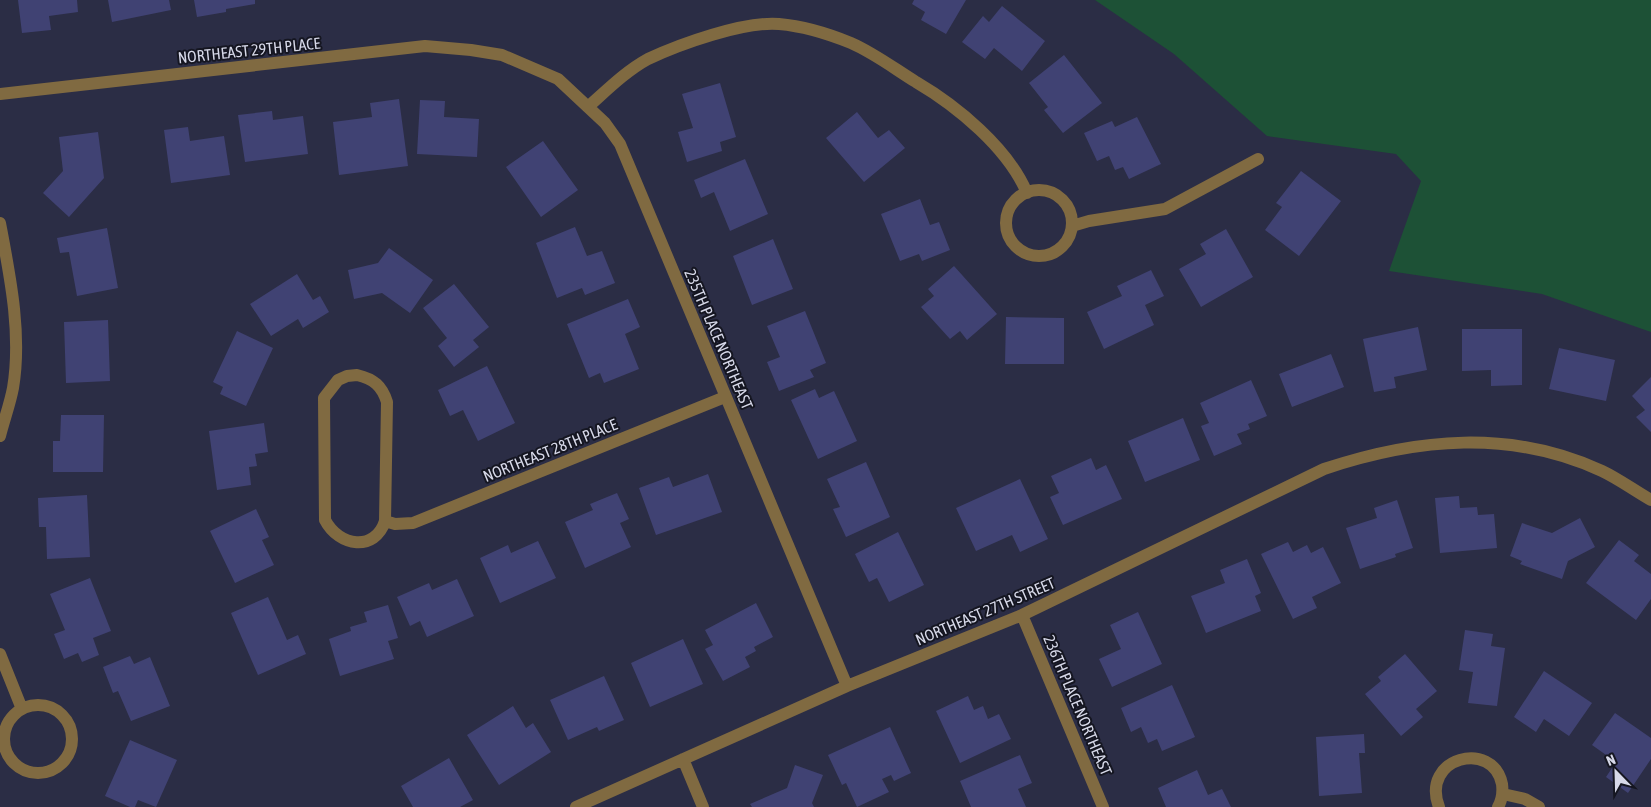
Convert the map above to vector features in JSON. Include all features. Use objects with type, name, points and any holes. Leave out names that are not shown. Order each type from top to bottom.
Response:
[{"type":"street","points":[[589,106],[625,75],[648,60],[685,45],[736,28],[778,24],[814,30],[852,44],[944,98],[974,124],[1005,159],[1027,192]]},
{"type":"street","name":"NORTHEAST 29TH PLACE","points":[[0,94],[425,46],[502,55]]},
{"type":"street","name":"235TH PLACE NORTHEAST","points":[[502,55],[558,79],[589,106],[605,123],[620,144],[848,686]]},
{"type":"street","points":[[1072,226],[1089,221],[1166,209],[1258,159]]},
{"type":"street","points":[[1049,191],[1059,196],[1067,205],[1072,215],[1072,226],[1066,241],[1055,252],[1045,256],[1024,252],[1009,237],[1007,216],[1018,198],[1027,192],[1049,191]]},
{"type":"street","points":[[0,224],[13,293],[15,345],[13,387],[0,436]]},
{"type":"street","points":[[357,375],[372,380],[384,392],[387,402],[385,521],[376,535],[367,541],[356,543],[337,537],[325,520],[324,398],[331,387],[347,376],[357,375]]},
{"type":"street","name":"NORTHEAST 28TH PLACE","points":[[385,521],[396,524],[413,523],[725,397]]},
{"type":"street","name":"NORTHEAST 27TH STREET","points":[[576,807],[848,686],[1022,615],[1324,469],[1365,455],[1407,446],[1463,442],[1506,443],[1553,453],[1602,471],[1651,500]]},
{"type":"street","name":"236TH PLACE NORTHEAST","points":[[1022,615],[1103,807]]},
{"type":"street","points":[[0,654],[22,709]]},
{"type":"street","points":[[33,705],[44,706],[55,710],[64,717],[70,726],[71,750],[65,760],[47,772],[36,774],[15,765],[8,756],[4,735],[13,715],[22,709],[33,705]]},
{"type":"street","points":[[1439,807],[1436,793],[1439,776],[1455,760],[1466,758],[1478,759],[1488,764],[1496,772],[1501,782],[1503,794],[1498,807]]},
{"type":"street","points":[[683,759],[702,807]]},
{"type":"street","points":[[1503,794],[1526,800],[1539,807]]},
{"type":"green space","points":[[1095,0],[1651,0],[1651,332],[1542,294],[1389,271],[1421,181],[1396,154],[1267,136],[1174,54]]},
{"type":"building","points":[[18,0],[77,0],[78,12],[49,16],[51,30],[22,33]]},
{"type":"building","points":[[108,0],[169,0],[171,10],[112,22]]},
{"type":"building","points":[[194,0],[255,0],[255,4],[197,17]]},
{"type":"building","points":[[914,0],[966,0],[946,34],[921,20],[925,12],[912,4]]},
{"type":"building","points":[[1002,6],[1045,41],[1022,71],[994,48],[985,59],[962,42],[983,16],[989,22]]},
{"type":"building","points":[[1064,55],[1102,103],[1063,133],[1044,110],[1048,107],[1029,83]]},
{"type":"building","points":[[720,83],[736,137],[720,142],[722,151],[687,162],[678,132],[693,128],[682,94]]},
{"type":"building","points":[[399,99],[408,166],[339,175],[333,122],[372,117],[370,103]]},
{"type":"building","points":[[420,100],[445,101],[444,117],[479,119],[477,157],[417,154]]},
{"type":"building","points":[[272,111],[273,120],[303,116],[308,154],[245,162],[238,115]]},
{"type":"building","points":[[857,112],[878,138],[889,130],[905,148],[864,182],[826,138]]},
{"type":"building","points":[[1137,117],[1161,164],[1129,179],[1123,167],[1115,170],[1109,156],[1097,161],[1084,133],[1112,121],[1115,127]]},
{"type":"building","points":[[188,127],[190,141],[224,136],[230,175],[171,183],[164,130]]},
{"type":"building","points":[[98,132],[104,178],[69,217],[43,193],[63,171],[59,137]]},
{"type":"building","points":[[543,141],[578,190],[541,217],[506,167]]},
{"type":"building","points":[[745,159],[768,214],[730,231],[714,192],[701,198],[694,180]]},
{"type":"building","points":[[1301,171],[1341,201],[1299,256],[1265,230],[1282,207],[1276,203]]},
{"type":"building","points":[[920,199],[930,225],[939,222],[950,250],[922,261],[919,254],[900,261],[881,214]]},
{"type":"building","points":[[575,227],[587,256],[602,251],[615,283],[585,295],[582,288],[557,298],[536,243]]},
{"type":"building","points":[[107,228],[118,288],[77,296],[69,252],[60,253],[57,238]]},
{"type":"building","points":[[1226,229],[1253,277],[1201,307],[1179,269],[1206,254],[1200,244]]},
{"type":"building","points":[[773,239],[793,289],[752,305],[733,256]]},
{"type":"building","points":[[389,248],[433,280],[410,313],[382,293],[354,299],[348,270],[378,263]]},
{"type":"building","points":[[954,266],[997,314],[967,340],[960,331],[950,339],[921,307],[934,296],[928,289]]},
{"type":"building","points":[[1151,270],[1164,296],[1145,305],[1154,325],[1104,349],[1087,312],[1122,296],[1117,286]]},
{"type":"building","points":[[297,274],[313,300],[320,296],[329,312],[303,328],[298,319],[271,336],[250,304]]},
{"type":"building","points":[[454,284],[489,327],[473,340],[479,347],[454,367],[438,346],[447,338],[423,308]]},
{"type":"building","points":[[628,299],[640,327],[625,334],[639,369],[604,383],[600,373],[589,378],[567,324]]},
{"type":"building","points":[[805,311],[826,363],[810,370],[814,377],[779,391],[767,362],[780,357],[767,326]]},
{"type":"building","points":[[1006,317],[1064,318],[1064,364],[1005,364]]},
{"type":"building","points":[[108,320],[110,381],[66,383],[64,322]]},
{"type":"building","points":[[1418,327],[1427,370],[1394,377],[1396,388],[1374,392],[1363,339]]},
{"type":"building","points":[[1462,329],[1522,329],[1522,385],[1491,386],[1491,370],[1462,371]]},
{"type":"building","points":[[237,331],[273,348],[246,406],[220,394],[223,387],[213,382]]},
{"type":"building","points":[[1559,348],[1615,360],[1606,401],[1549,389]]},
{"type":"building","points":[[1331,354],[1344,387],[1292,407],[1279,374]]},
{"type":"building","points":[[487,366],[515,423],[478,441],[463,410],[450,416],[438,390]]},
{"type":"building","points":[[1651,377],[1651,432],[1636,417],[1645,410],[1632,396]]},
{"type":"building","points":[[1251,380],[1267,416],[1248,424],[1250,429],[1237,434],[1242,444],[1214,456],[1201,426],[1209,423],[1200,403]]},
{"type":"building","points":[[815,389],[819,398],[834,391],[857,441],[818,459],[791,400]]},
{"type":"building","points":[[61,415],[104,415],[103,472],[53,472],[53,441],[60,441]]},
{"type":"building","points":[[1183,418],[1200,460],[1145,482],[1128,441]]},
{"type":"building","points":[[264,423],[268,452],[255,454],[257,466],[249,467],[251,485],[217,490],[209,431]]},
{"type":"building","points":[[1091,458],[1096,470],[1106,465],[1122,499],[1063,525],[1050,497],[1059,493],[1051,476]]},
{"type":"building","points":[[866,462],[890,517],[846,537],[833,509],[840,507],[827,479]]},
{"type":"building","points":[[708,474],[722,512],[656,535],[639,488],[669,477],[673,487]]},
{"type":"building","points":[[1020,479],[1048,539],[1020,552],[1012,535],[976,551],[956,508]]},
{"type":"building","points":[[617,493],[629,519],[620,523],[631,547],[585,568],[565,522],[593,510],[590,504]]},
{"type":"building","points":[[87,495],[90,557],[47,559],[46,527],[39,527],[38,498]]},
{"type":"building","points":[[1459,496],[1460,508],[1477,507],[1478,515],[1494,514],[1497,548],[1440,553],[1435,498]]},
{"type":"building","points":[[1397,500],[1413,548],[1395,554],[1396,557],[1360,569],[1346,528],[1377,518],[1374,508]]},
{"type":"building","points":[[256,509],[269,537],[262,540],[274,565],[235,583],[210,531]]},
{"type":"building","points":[[1580,518],[1595,547],[1568,561],[1562,579],[1520,564],[1522,561],[1510,556],[1522,523],[1552,533]]},
{"type":"building","points":[[898,532],[924,585],[889,602],[877,578],[869,582],[855,554]]},
{"type":"building","points":[[1619,540],[1639,555],[1634,561],[1651,574],[1651,599],[1636,620],[1586,583]]},
{"type":"building","points":[[538,541],[556,578],[500,603],[480,558],[508,545],[511,553]]},
{"type":"building","points":[[1288,542],[1293,552],[1307,545],[1311,553],[1323,547],[1341,583],[1312,597],[1317,608],[1293,619],[1261,554]]},
{"type":"building","points":[[1247,559],[1261,593],[1255,596],[1261,611],[1206,633],[1191,596],[1225,583],[1220,570]]},
{"type":"building","points":[[90,578],[111,631],[93,638],[99,655],[82,662],[78,653],[64,659],[54,634],[65,630],[50,594]]},
{"type":"building","points":[[457,579],[474,616],[427,637],[420,621],[410,626],[397,597],[429,583],[432,590]]},
{"type":"building","points":[[268,597],[287,640],[298,635],[306,654],[258,675],[231,613]]},
{"type":"building","points":[[756,603],[773,637],[754,647],[756,651],[745,657],[750,667],[723,681],[705,649],[713,645],[705,630]]},
{"type":"building","points":[[388,605],[398,638],[388,641],[394,659],[340,676],[329,639],[351,631],[350,627],[367,622],[364,612]]},
{"type":"building","points":[[1138,612],[1162,664],[1112,687],[1099,659],[1121,649],[1110,625]]},
{"type":"building","points":[[1465,630],[1493,634],[1491,646],[1505,648],[1497,706],[1468,703],[1473,672],[1459,670]]},
{"type":"building","points":[[683,639],[703,684],[650,707],[631,663]]},
{"type":"building","points":[[1405,654],[1437,691],[1416,709],[1423,717],[1401,736],[1365,694],[1381,681],[1378,677]]},
{"type":"building","points":[[130,656],[134,664],[150,657],[170,706],[131,721],[118,691],[113,693],[103,667]]},
{"type":"building","points":[[1544,671],[1592,703],[1569,736],[1544,719],[1536,732],[1514,717]]},
{"type":"building","points":[[604,676],[624,720],[599,731],[597,727],[568,740],[550,700]]},
{"type":"building","points":[[1172,685],[1195,737],[1162,751],[1157,739],[1148,743],[1141,727],[1131,732],[1121,708]]},
{"type":"building","points":[[968,696],[974,710],[983,706],[988,719],[999,714],[1011,739],[960,763],[936,711]]},
{"type":"building","points":[[513,706],[526,728],[533,723],[551,752],[499,785],[467,735]]},
{"type":"building","points":[[1615,713],[1651,738],[1651,759],[1628,793],[1606,777],[1616,762],[1592,745]]},
{"type":"building","points":[[890,727],[911,773],[894,781],[891,775],[882,779],[889,792],[857,807],[846,783],[842,785],[828,755]]},
{"type":"building","points":[[1364,734],[1365,753],[1359,753],[1362,793],[1319,796],[1316,737]]},
{"type":"building","points":[[130,740],[177,760],[156,807],[138,800],[135,807],[130,807],[105,796]]},
{"type":"building","points":[[1020,755],[1032,783],[1018,789],[1026,807],[971,807],[960,781]]},
{"type":"building","points":[[449,758],[473,800],[460,807],[413,807],[401,786]]},
{"type":"building","points":[[795,765],[823,775],[812,803],[814,807],[752,807],[750,804],[787,788]]},
{"type":"building","points":[[1197,770],[1208,795],[1222,789],[1231,807],[1166,807],[1158,788]]}]
